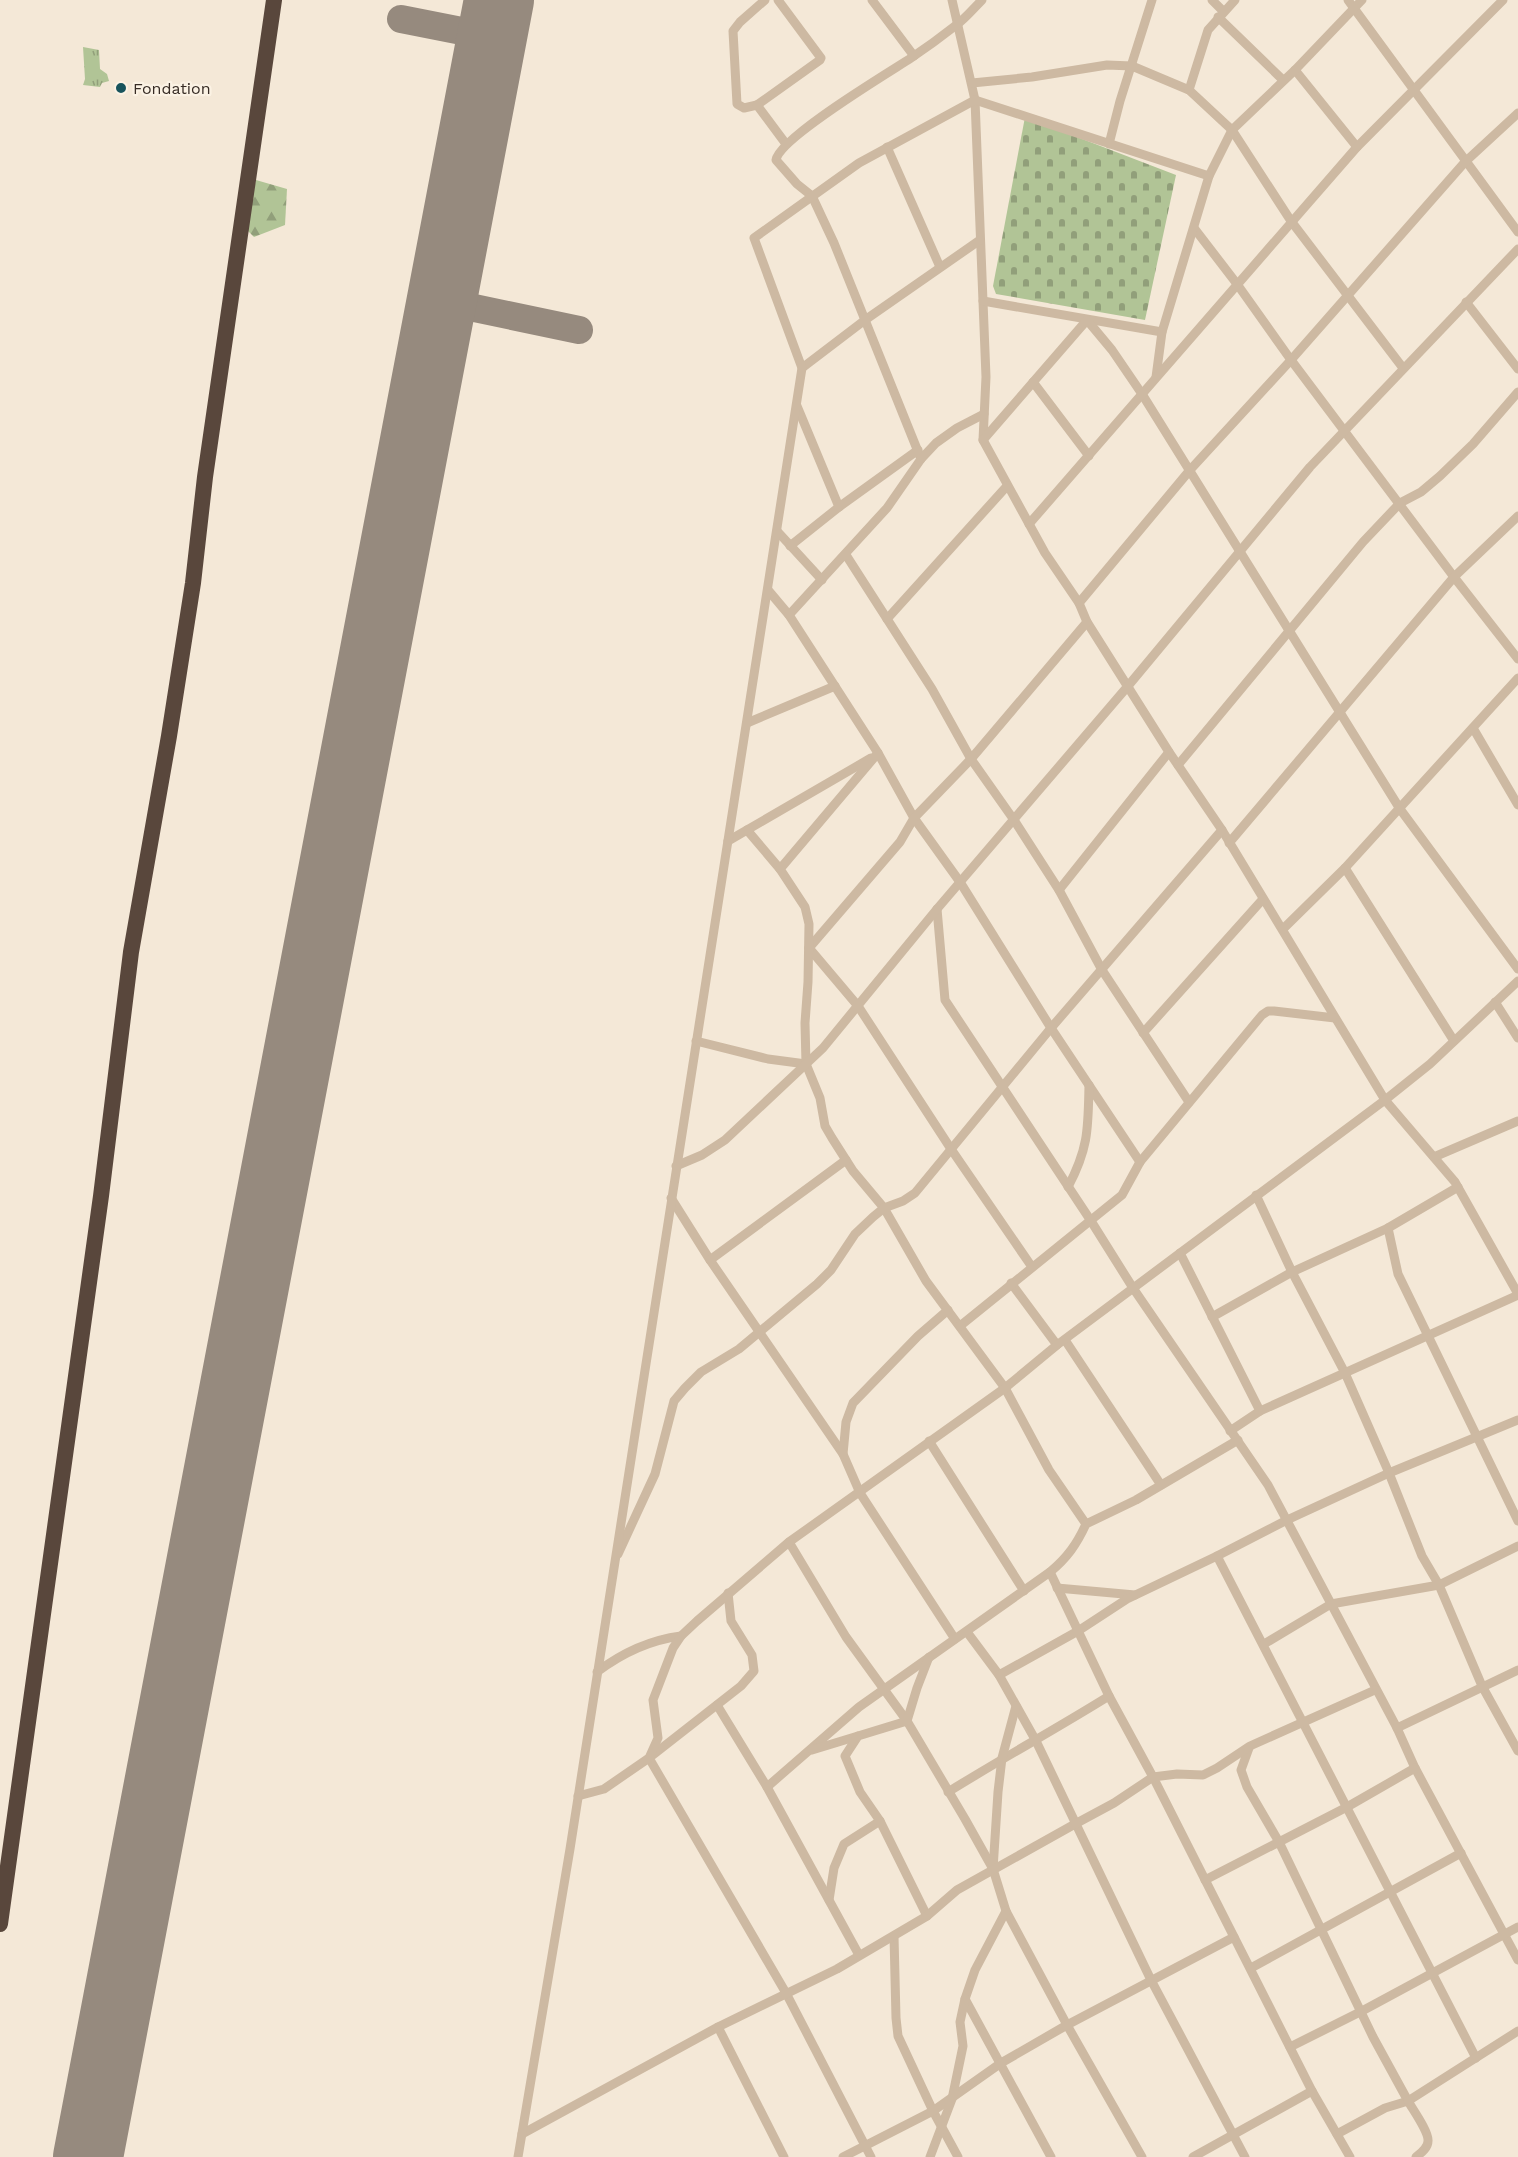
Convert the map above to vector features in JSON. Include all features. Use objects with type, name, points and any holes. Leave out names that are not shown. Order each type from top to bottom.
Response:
[{"type":"highway","points":[[0,1924],[56,1526],[131,952],[170,736],[274,0]]},
{"type":"street","points":[[765,0],[733,31],[737,104],[744,108],[757,105],[821,57],[778,0]]},
{"type":"street","points":[[872,0],[914,56]]},
{"type":"street","points":[[952,0],[975,100],[986,377],[983,440],[1045,553],[1079,603],[1087,622],[1169,752],[1222,830],[1385,1100],[1458,1187],[1518,1295],[1260,1411],[1230,1431]]},
{"type":"street","points":[[920,454],[834,243],[812,196],[797,184],[776,160],[786,144],[827,112],[914,56],[958,24],[982,0]]},
{"type":"street","points":[[1109,144],[1152,0]]},
{"type":"street","points":[[1212,0],[1220,14],[1283,80]]},
{"type":"street","points":[[1190,90],[1208,30],[1235,0]]},
{"type":"street","points":[[1156,377],[1161,332],[1209,176],[1232,130],[1294,70],[1351,4],[1362,0]]},
{"type":"street","points":[[1029,524],[1357,147],[1412,89],[1503,0]]},
{"type":"street","points":[[1351,4],[1518,231]]},
{"type":"street","points":[[972,83],[1032,77],[1107,65],[1132,66],[1190,90],[1232,130],[1291,221],[1403,368]]},
{"type":"street","points":[[1294,70],[1357,147]]},
{"type":"street","points":[[518,2157],[578,1796],[802,368],[754,238],[859,163],[975,100],[1209,176]]},
{"type":"street","points":[[757,105],[786,144]]},
{"type":"street","points":[[1079,603],[1190,470],[1291,360],[1466,162],[1518,113]]},
{"type":"street","points":[[887,147],[940,267]]},
{"type":"street","points":[[1194,228],[1238,284],[1291,360],[1454,577],[1518,659]]},
{"type":"street","points":[[802,368],[865,320],[980,240]]},
{"type":"street","points":[[676,1166],[702,1155],[725,1140],[838,1031],[937,909],[1128,686],[1310,467],[1518,249]]},
{"type":"street","points":[[983,301],[1161,332]]},
{"type":"street","points":[[1466,302],[1518,369]]},
{"type":"street","points":[[983,440],[1087,320]]},
{"type":"street","points":[[1087,320],[1112,350],[1142,394],[1400,809],[1518,969]]},
{"type":"street","points":[[1033,382],[1089,456]]},
{"type":"street","points":[[1178,765],[1363,542],[1400,503],[1421,492],[1440,476],[1473,444],[1518,392]]},
{"type":"street","points":[[797,406],[839,507]]},
{"type":"street","points":[[790,546],[839,507],[957,428],[984,414]]},
{"type":"street","points":[[789,615],[887,508],[920,454]]},
{"type":"street","points":[[888,619],[1008,486]]},
{"type":"street","points":[[1229,843],[1454,577],[1518,516]]},
{"type":"street","points":[[777,531],[822,580]]},
{"type":"street","points":[[846,555],[932,689],[971,759],[1059,890],[1102,970],[1189,1102]]},
{"type":"street","points":[[768,590],[789,615],[878,753],[914,818],[960,882],[1051,1028],[1140,1162]]},
{"type":"street","points":[[809,948],[900,842],[914,818],[971,759],[1087,622]]},
{"type":"street","points":[[1283,929],[1345,868],[1518,678]]},
{"type":"street","points":[[747,723],[835,686]]},
{"type":"street","points":[[1473,728],[1518,804]]},
{"type":"street","points":[[1059,890],[1169,752]]},
{"type":"street","points":[[728,841],[878,753]]},
{"type":"street","points":[[780,869],[878,753]]},
{"type":"street","points":[[747,830],[780,869],[805,907],[809,924],[805,1023],[806,1064],[820,1098],[825,1126],[846,1160],[884,1208],[908,1252],[1005,1388],[1049,1470],[1086,1524]]},
{"type":"street","points":[[613,1564],[655,1474],[674,1401],[701,1372],[739,1349],[818,1284],[831,1270],[855,1234],[884,1208],[903,1201],[915,1193],[1051,1028],[1222,830]]},
{"type":"street","points":[[1345,868],[1454,1041]]},
{"type":"street","points":[[1143,1033],[1263,898]]},
{"type":"street","points":[[937,909],[945,1000],[1133,1288],[1230,1431],[1252,1459],[1287,1520],[1397,1728],[1415,1768],[1518,1960]]},
{"type":"street","points":[[809,948],[858,1006],[951,1149],[1032,1267]]},
{"type":"street","points":[[649,1758],[658,1737],[653,1700],[674,1647],[681,1636],[728,1593],[789,1542],[1005,1388],[1061,1342],[1385,1100],[1430,1064],[1518,981]]},
{"type":"street","points":[[1495,1002],[1518,1038]]},
{"type":"street","points":[[960,1326],[1125,1193],[1140,1162],[1262,1015],[1268,1011],[1335,1018]]},
{"type":"street","points":[[696,1041],[768,1059],[806,1064]]},
{"type":"street","points":[[1068,1187],[1081,1164],[1087,1139],[1089,1085]]},
{"type":"street","points":[[1434,1157],[1518,1121]]},
{"type":"street","points":[[710,1260],[846,1160]]},
{"type":"street","points":[[1212,1317],[1292,1272],[1388,1228],[1458,1187]]},
{"type":"street","points":[[1256,1195],[1292,1272],[1345,1373],[1422,1556],[1439,1585],[1482,1686],[1518,1750]]},
{"type":"street","points":[[671,1198],[710,1260],[843,1454],[860,1493],[955,1639]]},
{"type":"street","points":[[1388,1228],[1398,1274],[1518,1521]]},
{"type":"street","points":[[1180,1253],[1260,1411]]},
{"type":"street","points":[[1011,1283],[1061,1342],[1161,1485]]},
{"type":"street","points":[[843,1454],[846,1422],[853,1403],[918,1336],[948,1310]]},
{"type":"street","points":[[999,1675],[1078,1631],[1135,1595],[1287,1520],[1389,1473],[1518,1420]]},
{"type":"street","points":[[767,1787],[883,1689],[1050,1572],[1076,1545],[1086,1524],[1136,1500],[1238,1440]]},
{"type":"street","points":[[929,1441],[1024,1591]]},
{"type":"street","points":[[789,1542],[846,1637],[907,1721],[993,1869],[1006,1911],[1142,2157]]},
{"type":"street","points":[[1264,1644],[1331,1604],[1439,1585],[1518,1546]]},
{"type":"street","points":[[1217,1556],[1476,2058]]},
{"type":"street","points":[[1050,1572],[1109,1696],[1153,1777],[1312,2091],[1350,2157]]},
{"type":"street","points":[[1057,1588],[1135,1595]]},
{"type":"street","points":[[578,1796],[604,1789],[649,1758],[741,1686],[754,1671],[752,1655],[731,1621],[728,1593]]},
{"type":"street","points":[[967,1632],[999,1675],[1036,1741],[1151,1980],[1245,2157]]},
{"type":"street","points":[[597,1672],[625,1653],[663,1638],[681,1636]]},
{"type":"street","points":[[907,1721],[929,1657]]},
{"type":"street","points":[[1397,1728],[1518,1670]]},
{"type":"street","points":[[522,2134],[718,2027],[837,1969],[927,1916],[957,1890],[1114,1803],[1153,1777],[1177,1774],[1203,1775],[1250,1746],[1376,1690]]},
{"type":"street","points":[[948,1792],[1109,1696]]},
{"type":"street","points":[[717,1705],[767,1787],[859,1955]]},
{"type":"street","points":[[993,1869],[1002,1758],[1016,1706]]},
{"type":"street","points":[[808,1751],[907,1721]]},
{"type":"street","points":[[858,1736],[845,1756],[860,1792],[880,1821],[927,1916]]},
{"type":"street","points":[[1250,1746],[1241,1770],[1247,1787],[1279,1842],[1373,2037],[1427,2134],[1429,2142],[1416,2157]]},
{"type":"street","points":[[649,1758],[786,1993],[871,2157]]},
{"type":"street","points":[[1205,1880],[1347,1807],[1415,1768]]},
{"type":"street","points":[[829,1900],[834,1868],[844,1844],[880,1821]]},
{"type":"street","points":[[1251,1968],[1461,1853]]},
{"type":"street","points":[[930,2157],[952,2098],[963,2046],[960,2022],[965,1999],[975,1970],[1006,1911]]},
{"type":"street","points":[[1290,2047],[1518,1928]]},
{"type":"street","points":[[894,1936],[898,2036],[933,2111],[958,2157]]},
{"type":"street","points":[[843,2157],[933,2111],[1001,2063],[1067,2025],[1234,1937]]},
{"type":"street","points":[[965,1999],[1051,2157]]},
{"type":"street","points":[[718,2027],[784,2157]]},
{"type":"street","points":[[1337,2134],[1385,2108],[1408,2101],[1518,2031]]},
{"type":"street","points":[[1193,2157],[1312,2091]]},
{"type":"green space","points":[[83,47],[99,50],[100,69],[107,74],[109,81],[102,83],[100,87],[83,85],[85,79]]},
{"type":"green space","points":[[1025,117],[1176,175],[1145,320],[996,294],[993,286]]},
{"type":"green space","points":[[256,180],[287,189],[285,225],[254,237],[244,227]]},
{"type":"taxiway","points":[[401,19],[492,37]]},
{"type":"taxiway","points":[[441,301],[579,330]]},
{"type":"runway","points":[[88,2157],[499,0]]},
{"type":"place","name":"Fondation","points":[[121,88]]}]
